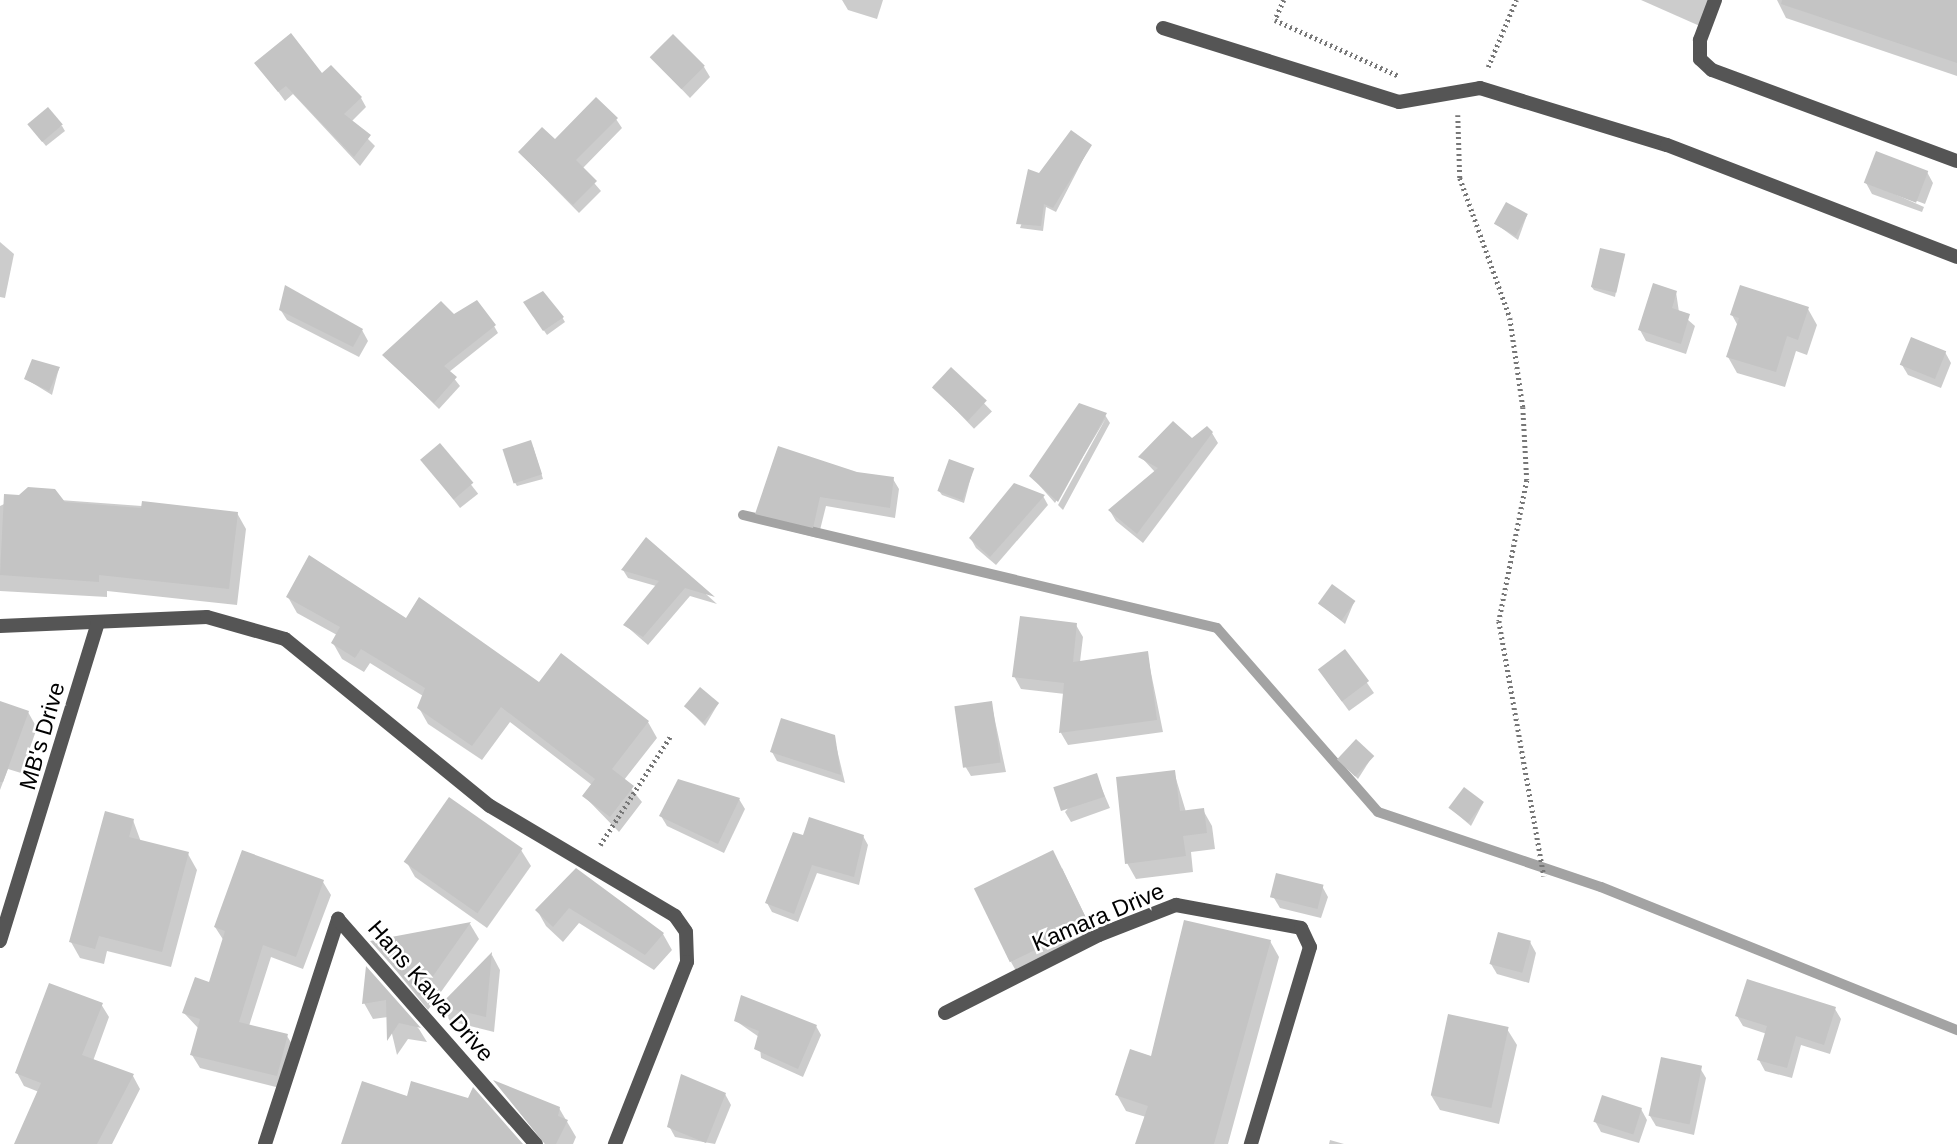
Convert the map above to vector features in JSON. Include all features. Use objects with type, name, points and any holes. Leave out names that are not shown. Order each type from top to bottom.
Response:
[{"type":"street","points":[[1715,0],[1700,40],[1700,59],[1712,70],[1957,161]]},
{"type":"street","points":[[1163,28],[1399,102],[1480,88],[1667,145],[1957,257]]},
{"type":"street","points":[[0,626],[207,617],[285,639],[445,773],[586,867],[675,916],[686,932],[687,962],[615,1144]]},
{"type":"street","name":"MB's Drive","points":[[0,940],[98,623]]},
{"type":"street","name":"Kamara Drive","points":[[945,1013],[1099,936],[1176,905],[1301,928],[1310,947],[1251,1144]]},
{"type":"street","name":"Hans Kawa Drive","points":[[265,1144],[338,919],[536,1144]]},
{"type":"path","points":[[1284,0],[1275,20],[1435,96],[1461,117],[1460,178],[1510,318],[1521,395],[1527,480],[1499,621],[1544,876]]},
{"type":"path","points":[[1480,88],[1516,0]]},
{"type":"path","points":[[586,867],[670,737]]},
{"type":"building","points":[[1782,0],[1957,0],[1957,63],[1781,4]]},
{"type":"building","points":[[291,33],[322,73],[331,65],[362,97],[344,114],[371,135],[354,157],[286,86],[278,92],[254,63]]},
{"type":"building","points":[[673,34],[705,66],[681,89],[650,57]]},
{"type":"building","points":[[596,97],[618,118],[576,160],[597,181],[573,205],[518,152],[542,127],[555,139]]},
{"type":"building","points":[[48,107],[63,125],[42,142],[27,124]]},
{"type":"building","points":[[1071,130],[1092,145],[1053,208],[1044,204],[1041,226],[1016,224],[1028,169],[1039,173]]},
{"type":"building","points":[[1876,151],[1928,171],[1916,203],[1864,183]]},
{"type":"building","points":[[1506,202],[1528,214],[1516,236],[1494,224]]},
{"type":"building","points":[[1600,248],[1625,254],[1616,293],[1591,287]]},
{"type":"building","points":[[1653,283],[1677,291],[1672,308],[1690,314],[1681,344],[1638,330]]},
{"type":"building","points":[[285,285],[363,329],[353,347],[279,310]]},
{"type":"building","points":[[1740,285],[1809,307],[1798,340],[1787,336],[1776,372],[1726,357],[1739,318],[1730,315]]},
{"type":"building","points":[[543,291],[564,317],[543,331],[523,302]]},
{"type":"building","points":[[477,300],[496,325],[444,366],[457,377],[434,403],[382,355],[441,301],[454,314]]},
{"type":"building","points":[[1911,337],[1946,351],[1935,379],[1900,365]]},
{"type":"building","points":[[32,359],[60,367],[49,391],[24,379]]},
{"type":"building","points":[[951,367],[987,400],[968,421],[932,387]]},
{"type":"building","points":[[1079,403],[1107,413],[1058,502],[1029,476]]},
{"type":"building","points":[[1173,421],[1192,438],[1207,426],[1213,432],[1137,534],[1108,510],[1158,468],[1138,457]]},
{"type":"building","points":[[531,440],[542,474],[514,484],[502,449]]},
{"type":"building","points":[[440,443],[473,483],[454,500],[420,460]]},
{"type":"building","points":[[778,446],[857,472],[894,477],[890,508],[820,497],[813,528],[755,514]]},
{"type":"building","points":[[949,459],[974,468],[963,500],[937,491]]},
{"type":"building","points":[[1014,483],[1045,495],[990,557],[969,538]]},
{"type":"building","points":[[28,487],[55,489],[65,502],[141,508],[142,501],[238,512],[229,589],[99,575],[99,582],[0,575],[4,494],[19,495]]},
{"type":"building","points":[[646,537],[715,597],[685,588],[643,637],[623,625],[659,581],[621,570]]},
{"type":"building","points":[[309,555],[406,618],[419,597],[539,682],[561,653],[649,721],[612,769],[634,786],[610,817],[582,796],[595,779],[501,707],[472,746],[417,708],[425,688],[361,649],[355,658],[331,643],[340,627],[286,597]]},
{"type":"building","points":[[1332,584],[1355,601],[1341,620],[1318,603]]},
{"type":"building","points":[[1020,616],[1077,623],[1073,662],[1148,651],[1157,720],[1059,733],[1064,683],[1012,677]]},
{"type":"building","points":[[1345,649],[1369,681],[1342,701],[1318,669]]},
{"type":"building","points":[[700,687],[719,703],[703,722],[684,706]]},
{"type":"building","points":[[0,701],[29,711],[3,782],[0,782]]},
{"type":"building","points":[[992,701],[1001,762],[963,768],[954,706]]},
{"type":"building","points":[[781,718],[835,735],[841,775],[770,752]]},
{"type":"building","points":[[1356,739],[1374,756],[1355,777],[1337,759]]},
{"type":"building","points":[[1175,770],[1180,811],[1204,808],[1207,833],[1183,836],[1186,856],[1125,864],[1116,777]]},
{"type":"building","points":[[1097,773],[1105,797],[1061,811],[1053,787]]},
{"type":"building","points":[[678,779],[740,798],[718,844],[659,816]]},
{"type":"building","points":[[1464,787],[1484,802],[1468,823],[1448,808]]},
{"type":"building","points":[[449,797],[523,849],[477,913],[404,862]]},
{"type":"building","points":[[105,811],[134,819],[129,837],[189,852],[162,952],[99,936],[95,949],[69,942]]},
{"type":"building","points":[[809,817],[864,835],[854,877],[812,865],[794,914],[765,903],[793,832],[803,835]]},
{"type":"building","points":[[242,850],[324,880],[296,957],[263,945],[239,1022],[288,1034],[277,1076],[190,1055],[200,1019],[182,1013],[195,977],[209,982],[225,931],[214,927]]},
{"type":"building","points":[[1053,850],[1089,924],[1010,962],[974,889]]},
{"type":"building","points":[[576,868],[664,933],[645,955],[569,908],[553,927],[535,910]]},
{"type":"building","points":[[1276,873],[1324,885],[1317,909],[1270,897]]},
{"type":"building","points":[[1184,920],[1271,940],[1214,1144],[1135,1144],[1148,1106],[1115,1095],[1130,1049],[1151,1056]]},
{"type":"building","points":[[471,922],[419,996],[370,941]]},
{"type":"building","points":[[1498,932],[1531,941],[1522,973],[1489,964]]},
{"type":"building","points":[[492,952],[486,1017],[439,1006]]},
{"type":"building","points":[[366,966],[421,1028],[399,1023],[387,1041],[386,1000],[362,1004]]},
{"type":"building","points":[[1747,979],[1836,1007],[1824,1045],[1796,1036],[1787,1068],[1757,1060],[1767,1026],[1735,1016]]},
{"type":"building","points":[[49,983],[103,1003],[82,1055],[134,1074],[97,1144],[14,1144],[41,1083],[15,1073]]},
{"type":"building","points":[[741,995],[817,1025],[798,1069],[754,1049],[759,1031],[734,1021]]},
{"type":"building","points":[[1448,1014],[1509,1027],[1491,1108],[1431,1095]]},
{"type":"building","points":[[1661,1057],[1702,1066],[1690,1124],[1649,1116]]},
{"type":"building","points":[[681,1074],[726,1093],[706,1143],[667,1127]]},
{"type":"building","points":[[493,1080],[560,1107],[558,1116],[568,1120],[556,1144],[545,1144]]},
{"type":"building","points":[[362,1081],[407,1096],[411,1081],[468,1098],[473,1087],[523,1144],[341,1144]]},
{"type":"building","points":[[1602,1095],[1642,1108],[1633,1135],[1593,1122]]},
{"type":"waterway","points":[[743,515],[1217,628],[1378,812],[1601,887],[1957,1030]]}]
